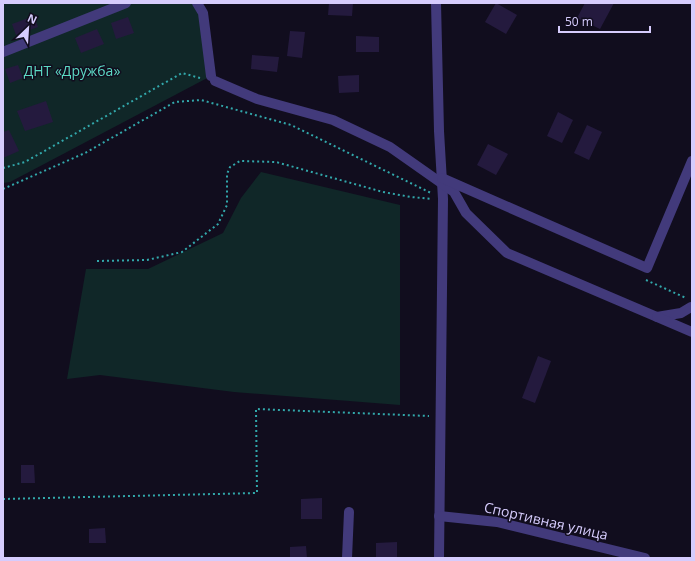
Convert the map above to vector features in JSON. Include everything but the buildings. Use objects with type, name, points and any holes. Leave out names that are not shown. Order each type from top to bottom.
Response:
[{"type":"street","points":[[3,52],[126,3]]},
{"type":"street","points":[[197,3],[203,13],[213,79],[257,99],[333,120],[390,147],[442,182],[454,192],[466,213],[507,253],[692,332]]},
{"type":"street","points":[[436,3],[439,131],[443,199],[439,558]]},
{"type":"street","points":[[442,182],[647,268],[692,161]]},
{"type":"street","points":[[657,317],[681,312],[691,307]]},
{"type":"street","points":[[348,558],[349,512]]},
{"type":"street","name":"Спортивная улица","points":[[439,516],[497,522],[645,558]]},
{"type":"path","points":[[3,168],[25,162],[182,74],[213,79]]},
{"type":"path","points":[[3,189],[86,152],[175,102],[201,100],[291,125],[443,199]]},
{"type":"path","points":[[97,261],[147,260],[182,252],[218,224],[227,205],[226,174],[230,167],[240,162],[276,162],[383,192],[412,198],[443,199]]},
{"type":"path","points":[[3,500],[257,493],[256,409],[440,416]]},
{"type":"green space","name":"ДНТ «Дружба»","points":[[3,3],[197,3],[211,76],[10,182],[3,183]]},
{"type":"green space","points":[[261,172],[400,205],[400,405],[234,392],[100,375],[67,379],[86,269],[148,269],[223,233],[241,198]]}]
